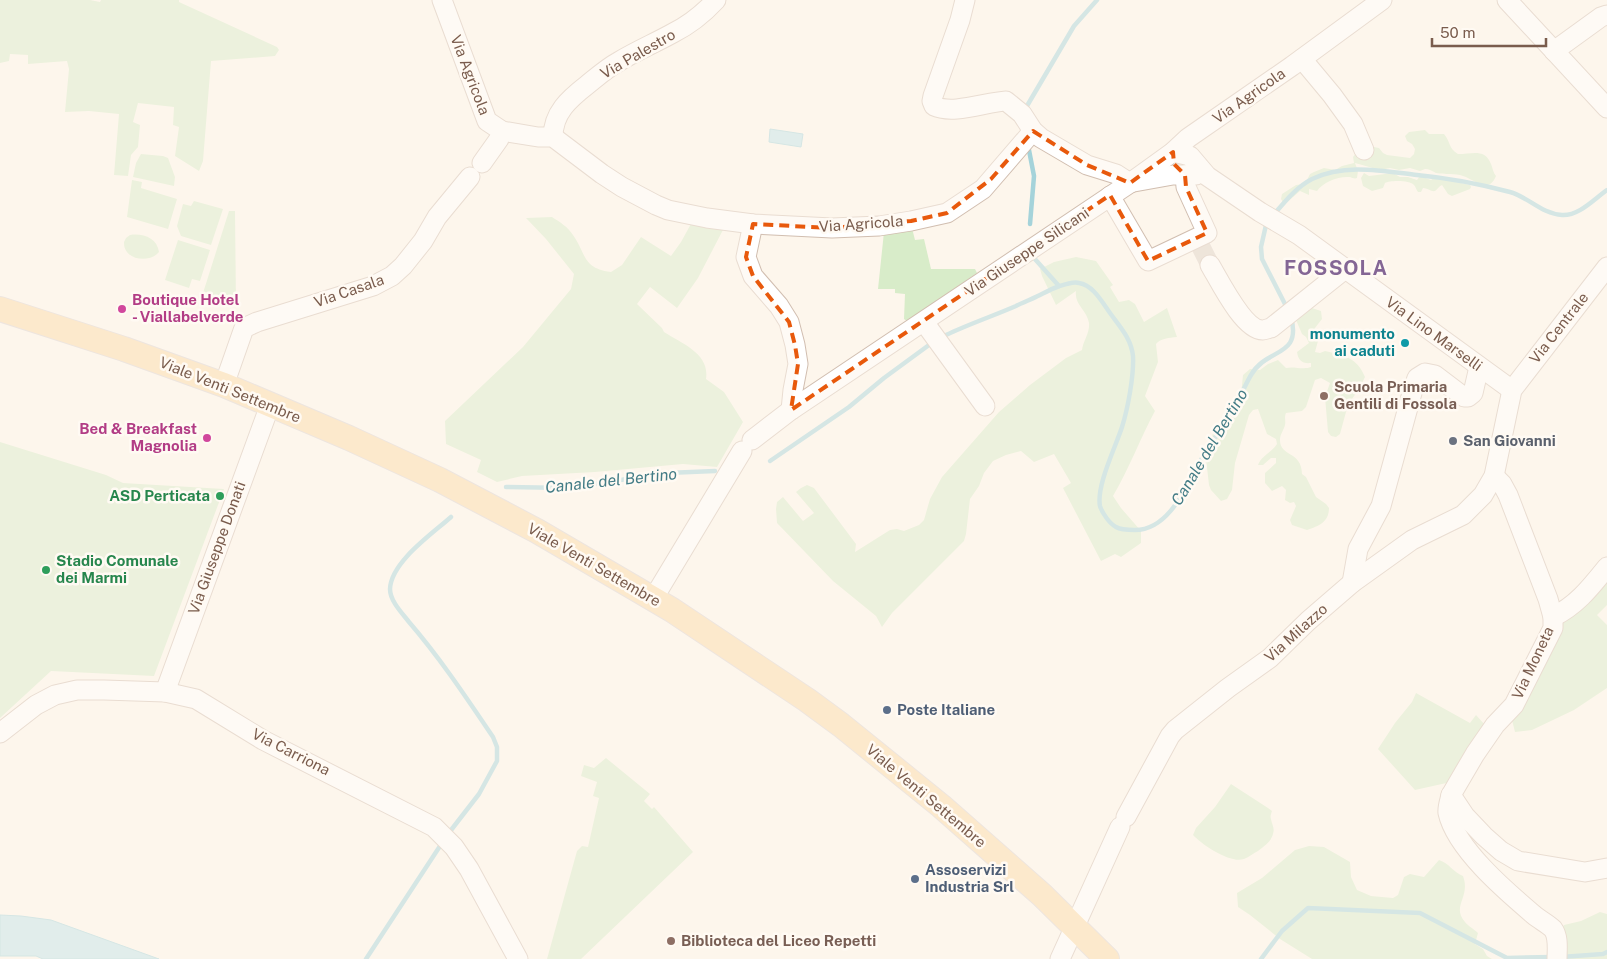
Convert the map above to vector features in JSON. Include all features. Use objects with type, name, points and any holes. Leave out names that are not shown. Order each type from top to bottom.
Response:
[{"type":"main road","name":"Viale Venti Settembre","points":[[0,309],[124,349],[224,385],[349,438],[440,480],[537,532],[638,590],[694,624],[807,700],[841,726],[940,806],[1042,895],[1107,959]]},
{"type":"street","name":"Via Agricola","points":[[442,0],[488,121],[502,131],[538,137],[553,137],[602,174],[656,205],[688,214],[752,224],[832,228],[879,226],[947,213],[983,189],[1033,131]]},
{"type":"street","name":"Via Palestro","points":[[553,137],[557,118],[562,107],[569,99],[618,62],[674,33],[700,16],[716,0]]},
{"type":"street","points":[[965,0],[960,20],[933,96],[934,106],[955,109],[1006,101],[1022,114],[1033,131],[1059,149],[1087,165],[1116,174],[1130,183],[1151,178],[1185,175],[1207,176]]},
{"type":"street","name":"Via Agricola","points":[[1130,183],[1173,152],[1188,138],[1302,59],[1382,0]]},
{"type":"street","points":[[1507,0],[1607,108]]},
{"type":"street","points":[[1554,51],[1607,14]]},
{"type":"street","name":"Via Agricola","points":[[1302,59],[1353,124],[1364,150]]},
{"type":"street","points":[[482,163],[499,139],[502,131]]},
{"type":"street","points":[[1110,196],[1148,261],[1198,242],[1207,233],[1186,187],[1185,175],[1174,164],[1173,152]]},
{"type":"street","name":"Via Lino Marselli","points":[[1173,152],[1190,156],[1207,176],[1260,212],[1299,235],[1512,390]]},
{"type":"street","name":"Via Casala","points":[[224,385],[244,328],[257,322],[374,286],[392,276],[404,266],[423,241],[437,217],[470,177]]},
{"type":"street","name":"Via Giuseppe Silicani","points":[[653,599],[744,451],[791,410],[1130,183]]},
{"type":"street","points":[[752,224],[746,257],[753,276],[784,314],[795,345],[798,364],[791,410]]},
{"type":"street","points":[[1210,265],[1231,301],[1254,327],[1264,330],[1271,328],[1345,269]]},
{"type":"street","name":"Via Centrale","points":[[1512,390],[1607,267]]},
{"type":"street","points":[[924,322],[985,406]]},
{"type":"street","points":[[1352,583],[1358,549],[1381,506],[1417,378],[1425,374],[1435,375],[1464,397],[1468,397],[1473,392],[1479,367]]},
{"type":"street","name":"Via Milazzo","points":[[1060,959],[1123,822],[1170,736],[1228,688],[1270,658],[1308,621],[1352,583],[1412,540],[1463,515],[1483,495],[1494,476],[1512,390]]},
{"type":"street","name":"Via Giuseppe Donati","points":[[165,692],[270,404]]},
{"type":"street","points":[[1494,476],[1502,484],[1508,495],[1548,599],[1553,617]]},
{"type":"street","name":"Via Moneta","points":[[1557,953],[1556,936],[1553,929],[1535,916],[1483,869],[1465,846],[1453,826],[1448,811],[1451,795],[1475,754],[1495,725],[1514,704],[1553,628],[1553,617],[1567,610],[1588,592],[1607,567]]},
{"type":"street","name":"Via Carriona","points":[[0,733],[36,705],[55,695],[77,690],[165,692],[196,699],[263,740],[434,826],[454,847],[469,870],[518,959]]},
{"type":"street","points":[[1451,795],[1465,816],[1484,836],[1501,851],[1518,862],[1585,872],[1607,868]]},
{"type":"highlighted area","points":[[1033,131],[1087,165],[1130,183],[1173,152],[1174,164],[1185,175],[1186,187],[1207,233],[1148,261],[1110,195],[791,410],[798,364],[795,345],[789,322],[753,276],[746,257],[753,224],[832,228],[911,221],[947,213],[991,179]]},
{"type":"green space","points":[[0,0],[90,0],[100,2],[101,0],[179,0],[179,2],[277,47],[279,50],[275,56],[211,61],[203,161],[199,171],[175,156],[179,127],[173,125],[174,107],[138,103],[133,122],[140,125],[138,147],[131,155],[128,176],[114,175],[119,114],[89,111],[65,112],[69,69],[67,61],[28,64],[28,55],[10,54],[9,61],[0,63]]},
{"type":"green space","points":[[1425,130],[1429,134],[1444,134],[1458,154],[1478,153],[1485,156],[1496,176],[1493,181],[1486,185],[1460,175],[1436,173],[1426,169],[1420,171],[1410,168],[1380,170],[1355,163],[1358,171],[1357,178],[1345,177],[1331,180],[1317,191],[1309,189],[1309,195],[1300,191],[1284,204],[1281,199],[1282,194],[1296,185],[1304,184],[1310,174],[1314,172],[1324,168],[1335,170],[1354,163],[1353,157],[1358,151],[1374,147],[1379,148],[1387,155],[1410,158],[1414,154],[1415,149],[1405,136],[1409,132]]},
{"type":"green space","points":[[141,154],[168,158],[175,177],[174,186],[133,177],[136,163]]},
{"type":"green space","points":[[1364,173],[1369,176],[1393,173],[1400,177],[1417,180],[1420,176],[1431,180],[1440,176],[1447,180],[1470,185],[1471,187],[1452,196],[1448,194],[1442,185],[1435,191],[1423,188],[1421,192],[1418,192],[1412,183],[1395,181],[1385,183],[1383,188],[1372,191],[1363,186],[1361,178]]},
{"type":"green space","points":[[132,180],[142,182],[141,188],[177,199],[168,229],[127,217]]},
{"type":"green space","points":[[194,201],[223,209],[211,245],[181,236],[177,226],[183,204],[191,206]]},
{"type":"green space","points":[[229,211],[235,211],[236,303],[203,293]]},
{"type":"green space","points":[[552,217],[571,232],[590,264],[611,272],[622,265],[641,237],[671,256],[692,222],[724,228],[698,278],[677,308],[650,287],[637,304],[664,332],[699,356],[704,363],[706,379],[724,392],[743,422],[717,467],[683,464],[522,476],[497,482],[477,472],[481,460],[446,444],[445,421],[523,347],[571,289],[574,274],[546,239],[526,218]]},
{"type":"green space","points":[[912,228],[915,240],[924,239],[931,269],[975,269],[977,273],[907,321],[904,319],[905,294],[895,293],[895,289],[878,289],[884,232]]},
{"type":"green space","points":[[130,235],[140,235],[149,238],[158,247],[159,252],[155,256],[143,259],[132,256],[125,248],[124,242]]},
{"type":"green space","points":[[178,240],[210,250],[200,281],[192,279],[189,288],[165,280]]},
{"type":"green space","points":[[1076,257],[1096,261],[1113,285],[1110,287],[1119,302],[1129,300],[1135,304],[1144,322],[1167,308],[1177,337],[1163,339],[1156,344],[1158,362],[1145,396],[1155,411],[1113,496],[1141,531],[1141,543],[1121,557],[1115,554],[1101,561],[1063,488],[1071,483],[1054,454],[1034,462],[1021,451],[1006,455],[993,461],[970,499],[964,541],[892,613],[882,627],[876,616],[833,581],[777,523],[777,502],[783,497],[803,521],[814,513],[796,492],[807,485],[814,488],[856,544],[855,552],[890,530],[904,531],[919,525],[924,520],[930,499],[942,477],[999,412],[1030,385],[1066,358],[1082,350],[1089,323],[1086,314],[1077,300],[1076,291],[1056,305],[1040,269],[1054,262]]},
{"type":"green space","points":[[1312,308],[1321,311],[1322,319],[1315,328],[1318,341],[1315,352],[1325,351],[1349,358],[1358,365],[1365,377],[1351,400],[1340,434],[1336,437],[1331,436],[1328,432],[1325,397],[1330,383],[1321,378],[1315,380],[1306,407],[1302,411],[1286,413],[1285,425],[1280,438],[1281,445],[1283,449],[1299,461],[1302,474],[1306,477],[1316,497],[1329,508],[1329,513],[1325,520],[1307,530],[1292,525],[1290,520],[1296,506],[1294,502],[1290,503],[1285,500],[1286,490],[1282,486],[1272,491],[1265,483],[1265,473],[1276,463],[1276,458],[1271,458],[1263,465],[1258,465],[1277,444],[1276,439],[1267,434],[1258,409],[1253,410],[1249,415],[1235,463],[1232,490],[1227,499],[1221,501],[1211,490],[1206,459],[1214,429],[1217,424],[1225,419],[1228,410],[1241,395],[1243,375],[1250,369],[1260,370],[1278,360],[1286,368],[1311,367],[1311,363],[1303,362],[1299,359],[1297,352],[1309,343],[1302,334],[1296,320]]},
{"type":"green space","points":[[0,442],[106,475],[123,483],[224,489],[154,676],[51,671],[0,718]]},
{"type":"green space","points":[[1607,574],[1607,605],[1597,615],[1607,625],[1607,688],[1574,710],[1532,730],[1515,732],[1511,716],[1562,621],[1580,611]]},
{"type":"green space","points":[[1416,693],[1470,723],[1476,715],[1485,725],[1451,782],[1415,790],[1378,749],[1412,702]]},
{"type":"green space","points":[[606,758],[650,794],[644,801],[652,809],[654,807],[693,852],[581,959],[547,959],[577,851],[582,846],[588,847],[599,798],[593,796],[597,782],[581,776],[584,765],[594,768]]},
{"type":"green space","points":[[1231,784],[1272,811],[1271,817],[1274,830],[1267,844],[1246,858],[1238,860],[1217,853],[1193,835],[1196,828],[1215,807]]},
{"type":"green space","points":[[1309,846],[1324,847],[1350,862],[1351,877],[1357,890],[1371,896],[1393,898],[1398,895],[1404,877],[1410,874],[1424,877],[1439,860],[1446,863],[1463,876],[1465,890],[1460,906],[1461,916],[1478,933],[1475,944],[1483,949],[1487,956],[1492,959],[1312,959],[1280,939],[1238,907],[1237,893],[1262,878],[1295,850]]},
{"type":"green space","points":[[1600,912],[1607,914],[1607,959],[1563,959],[1562,930],[1564,925],[1581,921]]},
{"type":"water","points":[[770,129],[803,134],[801,147],[769,142]]},
{"type":"water","points":[[0,915],[51,920],[159,959],[43,959],[36,956],[0,956]]},
{"type":"waterway","points":[[1024,111],[1074,26],[1097,0]]},
{"type":"waterway","points":[[1028,145],[1034,176],[1030,224]]},
{"type":"waterway","name":"Canale del Bertino","points":[[1276,212],[1288,198],[1312,179],[1325,174],[1351,170],[1391,172],[1476,184],[1517,194],[1548,212],[1562,215],[1568,215],[1580,210],[1607,190]]},
{"type":"waterway","name":"Canale del Bertino","points":[[1266,225],[1261,247],[1262,259],[1286,306]]},
{"type":"waterway","points":[[1034,258],[1059,286]]},
{"type":"waterway","name":"Canale del Bertino","points":[[946,335],[1065,284],[1074,282],[1084,284],[1093,290],[1124,333],[1130,344],[1133,356],[1132,382],[1126,411],[1107,466],[1101,488],[1100,506],[1106,518],[1114,526],[1135,530],[1148,528],[1159,522],[1178,501],[1208,448],[1232,412],[1251,375],[1258,366],[1281,351],[1292,339],[1291,317]]},
{"type":"waterway","name":"Canale del Bertino","points":[[770,461],[849,407],[929,345]]},
{"type":"waterway","name":"Canale del Bertino","points":[[506,487],[568,488],[667,473],[715,471]]},
{"type":"waterway","points":[[448,834],[479,794],[497,761],[497,747],[493,737],[452,678],[397,607],[390,589],[392,579],[405,559],[451,517]]},
{"type":"waterway","points":[[366,959],[442,843]]},
{"type":"waterway","points":[[1261,959],[1282,931],[1308,908],[1420,913],[1507,958],[1552,957]]},
{"type":"waterway","points":[[1561,957],[1603,954],[1607,952]]},
{"type":"tunnel","points":[[1200,245],[1210,265]]},
{"type":"place","name":"Boutique Hotel - Viallabelverde","points":[[122,309]]},
{"type":"place","name":"monumento ai caduti","points":[[1405,343]]},
{"type":"place","name":"Scuola Primaria Gentili di Fossola","points":[[1324,396]]},
{"type":"place","name":"Bed & Breakfast Magnolia","points":[[207,438]]},
{"type":"place","name":"San Giovanni","points":[[1453,441]]},
{"type":"place","name":"ASD Perticata","points":[[220,496]]},
{"type":"place","name":"Stadio Comunale dei Marmi","points":[[46,570]]},
{"type":"place","name":"Poste Italiane","points":[[887,710]]},
{"type":"place","name":"Assoservizi Industria Srl","points":[[915,879]]},
{"type":"place","name":"Biblioteca del Liceo Repetti","points":[[671,941]]},
{"type":"district","name":"FOSSOLA","points":[[1336,268]]}]
